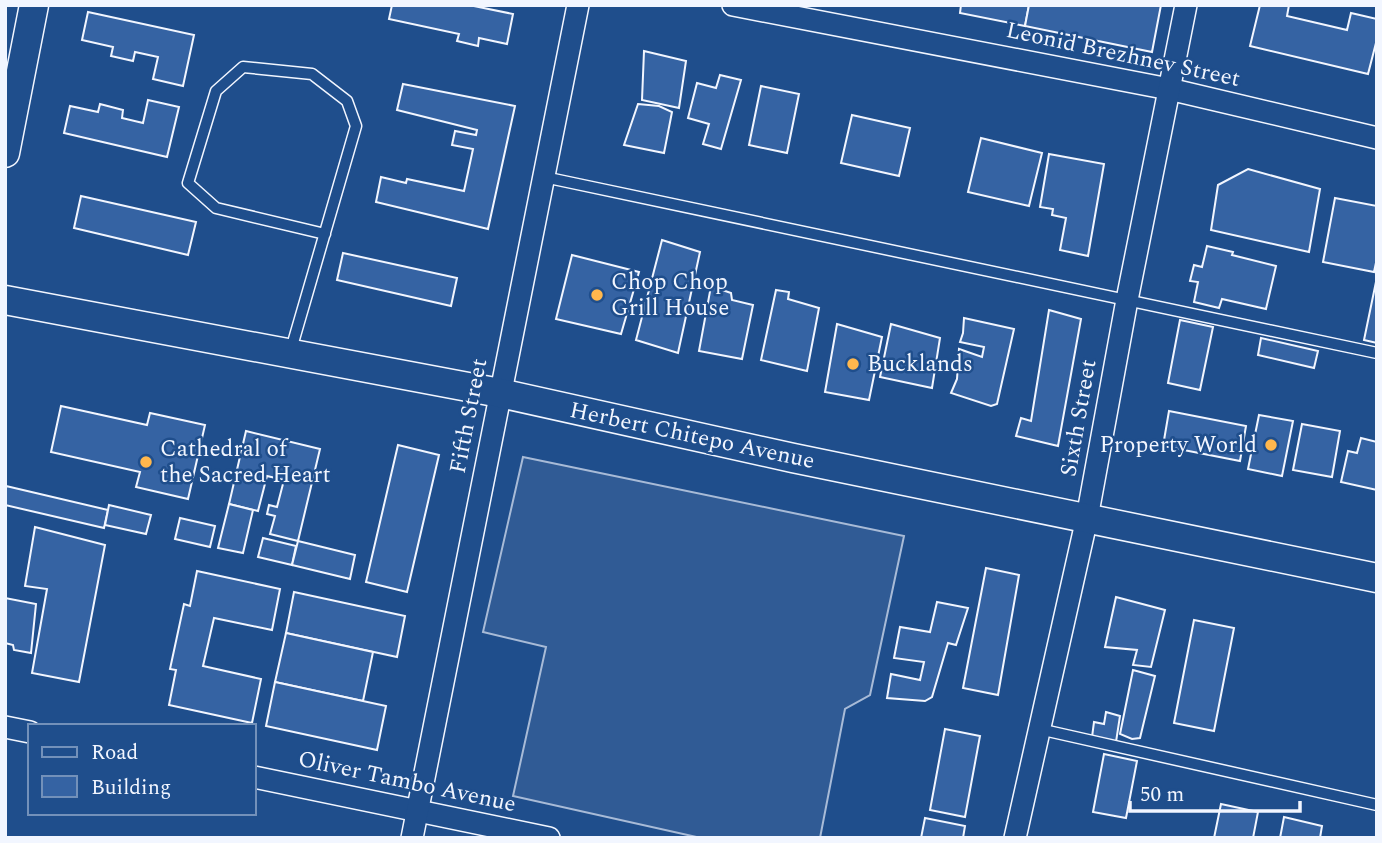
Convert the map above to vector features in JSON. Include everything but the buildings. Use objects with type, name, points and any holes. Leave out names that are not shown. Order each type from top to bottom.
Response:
[{"type":"main road","points":[[5,153],[34,5]]},
{"type":"main road","name":"Herbert Chitepo Avenue","points":[[5,300],[500,393],[793,458],[1377,578]]},
{"type":"street","name":"Fifth Street","points":[[412,838],[578,5]]},
{"type":"street","name":"Leonid Brezhnev Street","points":[[733,5],[1169,89],[1377,138]]},
{"type":"street","name":"Sixth Street","points":[[1016,838],[1087,518],[1186,5]]},
{"type":"street","points":[[5,727],[28,732]]},
{"type":"street","name":"Oliver Tambo Avenue","points":[[256,777],[550,838]]},
{"type":"lane","points":[[289,354],[325,234],[356,126],[347,101],[312,74],[243,67],[216,91],[188,183],[216,208],[325,234]]},
{"type":"lane","points":[[544,177],[1377,353]]},
{"type":"lane","points":[[1039,729],[1377,805]]},
{"type":"shaded area","points":[[523,457],[904,536],[870,695],[845,709],[820,838],[701,838],[513,796],[546,647],[483,632]]},
{"type":"place","name":"Chop Chop Grill House","points":[[597,295]]},
{"type":"place","name":"Bucklands","points":[[853,364]]},
{"type":"place","name":"Property World","points":[[1271,445]]},
{"type":"place","name":"Cathedral of the Sacred Heart","points":[[146,462]]}]
